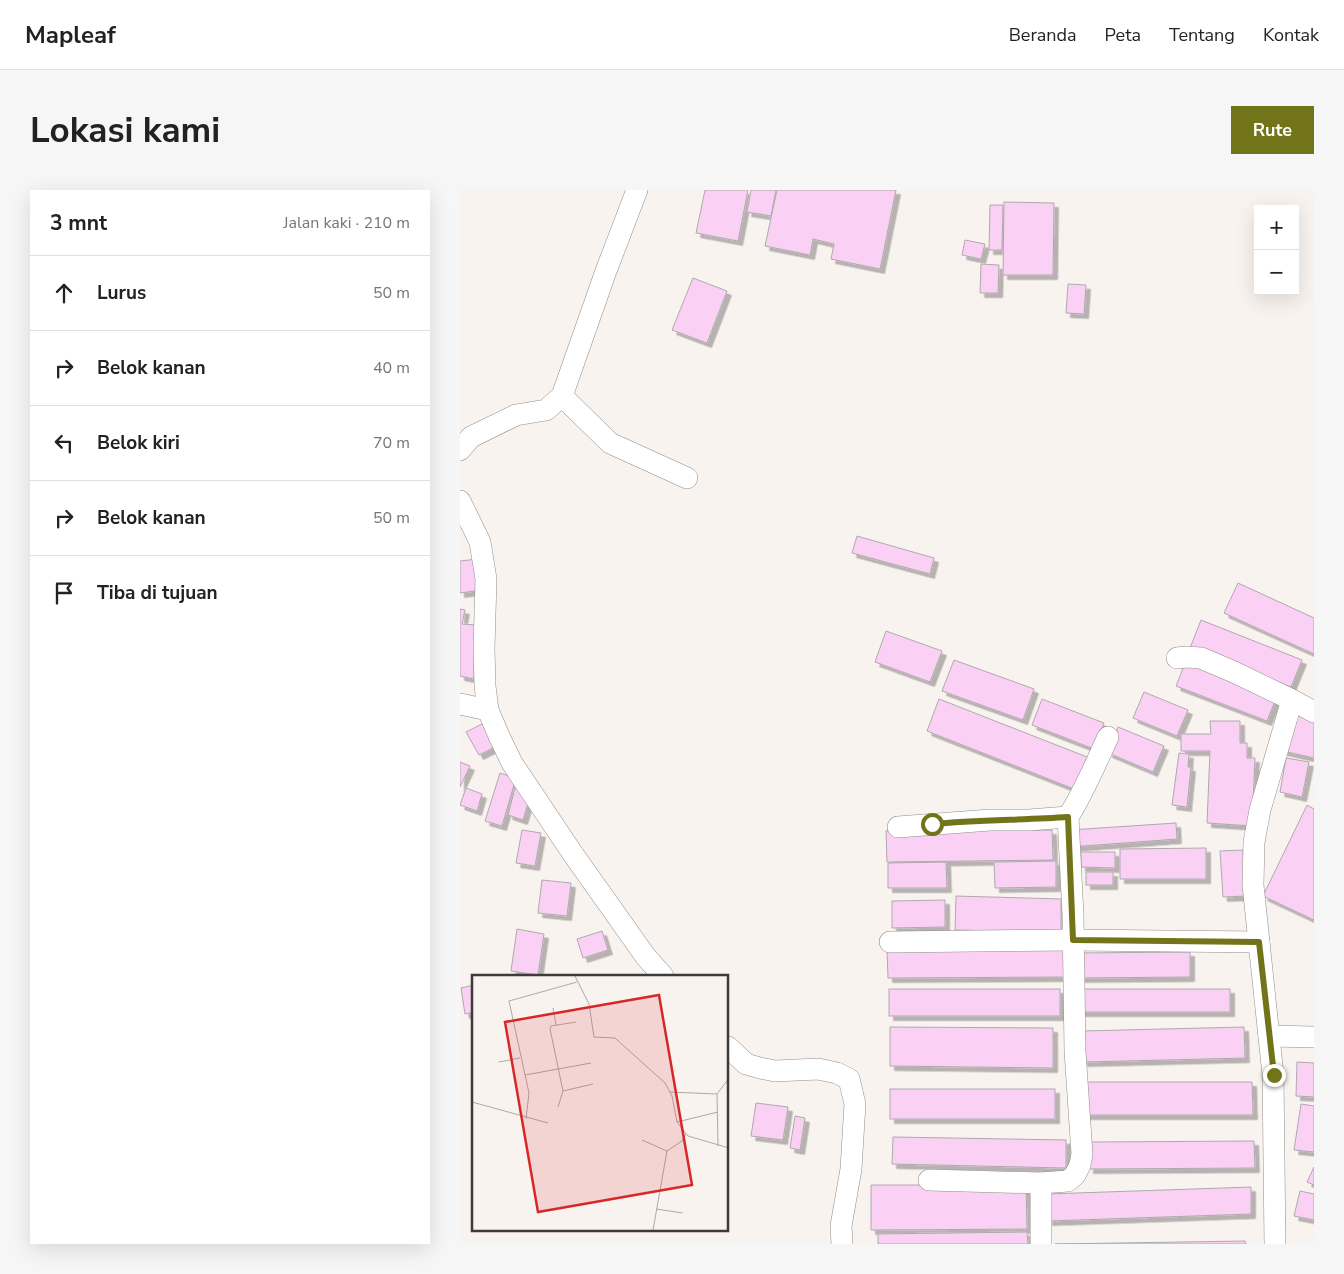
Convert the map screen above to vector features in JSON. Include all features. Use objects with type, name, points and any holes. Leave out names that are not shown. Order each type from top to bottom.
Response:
[{"type":"street","points":[[460,450],[471,437],[516,415],[546,410],[562,396],[637,190]]},
{"type":"street","points":[[562,396],[610,443],[687,478]]},
{"type":"street","points":[[460,501],[470,543],[486,579],[485,686],[488,710],[499,736],[512,763],[646,957],[662,975]]},
{"type":"street","points":[[1177,658],[1201,658],[1234,672],[1314,712]]},
{"type":"street","points":[[1275,1244],[1274,1075],[1252,885],[1254,842],[1260,810],[1292,700]]},
{"type":"street","points":[[460,704],[488,710]]},
{"type":"street","points":[[929,1180],[1041,1183],[1068,1181],[1075,1175],[1080,1166],[1082,1154],[1075,1051],[1068,817],[1081,795],[1108,738]]},
{"type":"street","points":[[898,827],[990,820],[1068,817]]},
{"type":"street","points":[[890,942],[1073,940],[1259,942]]},
{"type":"street","points":[[1269,1036],[1314,1037]]},
{"type":"street","points":[[729,1047],[746,1064],[760,1068],[774,1071],[818,1069],[836,1073],[849,1079],[855,1104],[851,1169],[840,1226],[842,1244]]},
{"type":"street","points":[[1041,1183],[1041,1244]]},
{"type":"building","points":[[705,190],[748,190],[738,241],[696,233]]},
{"type":"building","points":[[751,190],[776,190],[771,216],[747,212]]},
{"type":"building","points":[[777,190],[896,190],[880,269],[831,259],[834,244],[813,239],[810,255],[765,246]]},
{"type":"building","points":[[1004,202],[1054,203],[1053,275],[1003,275]]},
{"type":"building","points":[[990,205],[1003,205],[1002,250],[989,250]]},
{"type":"building","points":[[965,240],[985,244],[981,259],[962,255]]},
{"type":"building","points":[[981,264],[999,265],[998,293],[980,293]]},
{"type":"building","points":[[693,278],[727,291],[707,343],[672,330]]},
{"type":"building","points":[[1068,284],[1086,285],[1084,314],[1066,313]]},
{"type":"building","points":[[857,536],[934,558],[930,574],[852,553]]},
{"type":"building","points":[[478,559],[482,590],[460,593],[460,561]]},
{"type":"building","points":[[1238,583],[1314,618],[1314,654],[1224,613]]},
{"type":"building","points":[[460,609],[465,610],[462,624],[475,625],[474,679],[460,676]]},
{"type":"building","points":[[1201,620],[1302,660],[1291,687],[1190,648]]},
{"type":"building","points":[[886,631],[942,651],[930,682],[875,662]]},
{"type":"building","points":[[954,660],[1034,689],[1023,720],[942,691]]},
{"type":"building","points":[[1186,661],[1277,696],[1267,721],[1176,686]]},
{"type":"building","points":[[1144,692],[1188,710],[1177,736],[1133,718]]},
{"type":"building","points":[[939,699],[1087,757],[1074,789],[927,731]]},
{"type":"building","points":[[1042,699],[1104,723],[1094,749],[1032,725]]},
{"type":"building","points":[[1291,714],[1314,719],[1314,758],[1283,751]]},
{"type":"building","points":[[1210,721],[1240,721],[1240,743],[1247,743],[1247,758],[1255,758],[1252,826],[1207,823],[1210,751],[1181,751],[1181,734],[1211,734]]},
{"type":"building","points":[[486,722],[499,745],[479,755],[466,732]]},
{"type":"building","points":[[1118,727],[1164,746],[1153,772],[1108,753]]},
{"type":"building","points":[[1179,753],[1189,754],[1188,767],[1191,767],[1187,807],[1172,805]]},
{"type":"building","points":[[1286,758],[1309,762],[1302,797],[1280,792]]},
{"type":"building","points":[[460,762],[470,766],[460,787]]},
{"type":"building","points":[[500,773],[516,778],[502,826],[485,821]]},
{"type":"building","points":[[466,788],[482,794],[477,811],[460,805]]},
{"type":"building","points":[[515,788],[531,793],[523,820],[508,815]]},
{"type":"building","points":[[1307,805],[1314,809],[1314,920],[1263,896]]},
{"type":"building","points":[[1176,823],[1177,839],[1070,847],[1069,830]]},
{"type":"building","points":[[522,830],[541,833],[535,866],[516,863]]},
{"type":"building","points":[[1052,830],[1053,860],[887,862],[886,831]]},
{"type":"building","points":[[1206,848],[1206,879],[1120,879],[1120,849]]},
{"type":"building","points":[[1243,850],[1246,896],[1223,897],[1220,851]]},
{"type":"building","points":[[1081,852],[1115,852],[1115,868],[1081,867]]},
{"type":"building","points":[[1056,861],[1056,887],[995,888],[994,862]]},
{"type":"building","points":[[946,862],[947,888],[888,888],[888,863]]},
{"type":"building","points":[[1086,872],[1113,872],[1113,885],[1086,885]]},
{"type":"building","points":[[542,880],[571,883],[567,916],[538,913]]},
{"type":"building","points":[[956,896],[1061,899],[1061,932],[955,930]]},
{"type":"building","points":[[945,900],[945,927],[892,928],[892,901]]},
{"type":"building","points":[[517,929],[544,934],[538,975],[511,971]]},
{"type":"building","points":[[602,931],[608,950],[583,958],[577,939]]},
{"type":"building","points":[[1064,948],[1064,977],[888,978],[887,950]]},
{"type":"building","points":[[1190,952],[1190,977],[1075,978],[1075,953]]},
{"type":"building","points":[[472,985],[472,1012],[465,1014],[461,988]]},
{"type":"building","points":[[889,989],[1060,989],[1060,1016],[889,1016]]},
{"type":"building","points":[[1078,989],[1230,989],[1230,1012],[1078,1012]]},
{"type":"building","points":[[890,1027],[1053,1028],[1053,1068],[890,1066]]},
{"type":"building","points":[[1244,1027],[1245,1058],[1083,1062],[1082,1031]]},
{"type":"building","points":[[1297,1062],[1314,1063],[1314,1097],[1296,1096]]},
{"type":"building","points":[[1080,1082],[1252,1082],[1253,1115],[1080,1115]]},
{"type":"building","points":[[890,1089],[1055,1089],[1055,1119],[890,1119]]},
{"type":"building","points":[[756,1103],[788,1107],[783,1140],[751,1136]]},
{"type":"building","points":[[1301,1104],[1314,1106],[1314,1152],[1294,1150]]},
{"type":"building","points":[[795,1116],[805,1118],[800,1150],[790,1148]]},
{"type":"building","points":[[893,1137],[1066,1140],[1066,1168],[892,1164]]},
{"type":"building","points":[[1254,1141],[1255,1168],[1089,1169],[1089,1142]]},
{"type":"building","points":[[1314,1167],[1314,1185],[1307,1182]]},
{"type":"building","points":[[871,1185],[1026,1185],[1027,1229],[871,1230]]},
{"type":"building","points":[[1251,1187],[1251,1214],[1048,1221],[1047,1194]]},
{"type":"building","points":[[1300,1191],[1314,1194],[1314,1220],[1294,1216]]},
{"type":"building","points":[[1027,1232],[1028,1244],[878,1244],[878,1234]]},
{"type":"building","points":[[1245,1241],[1246,1244],[1055,1244]]},
{"type":"route","points":[[932,824],[1068,817],[1073,940],[1259,942],[1274,1075]]}]
